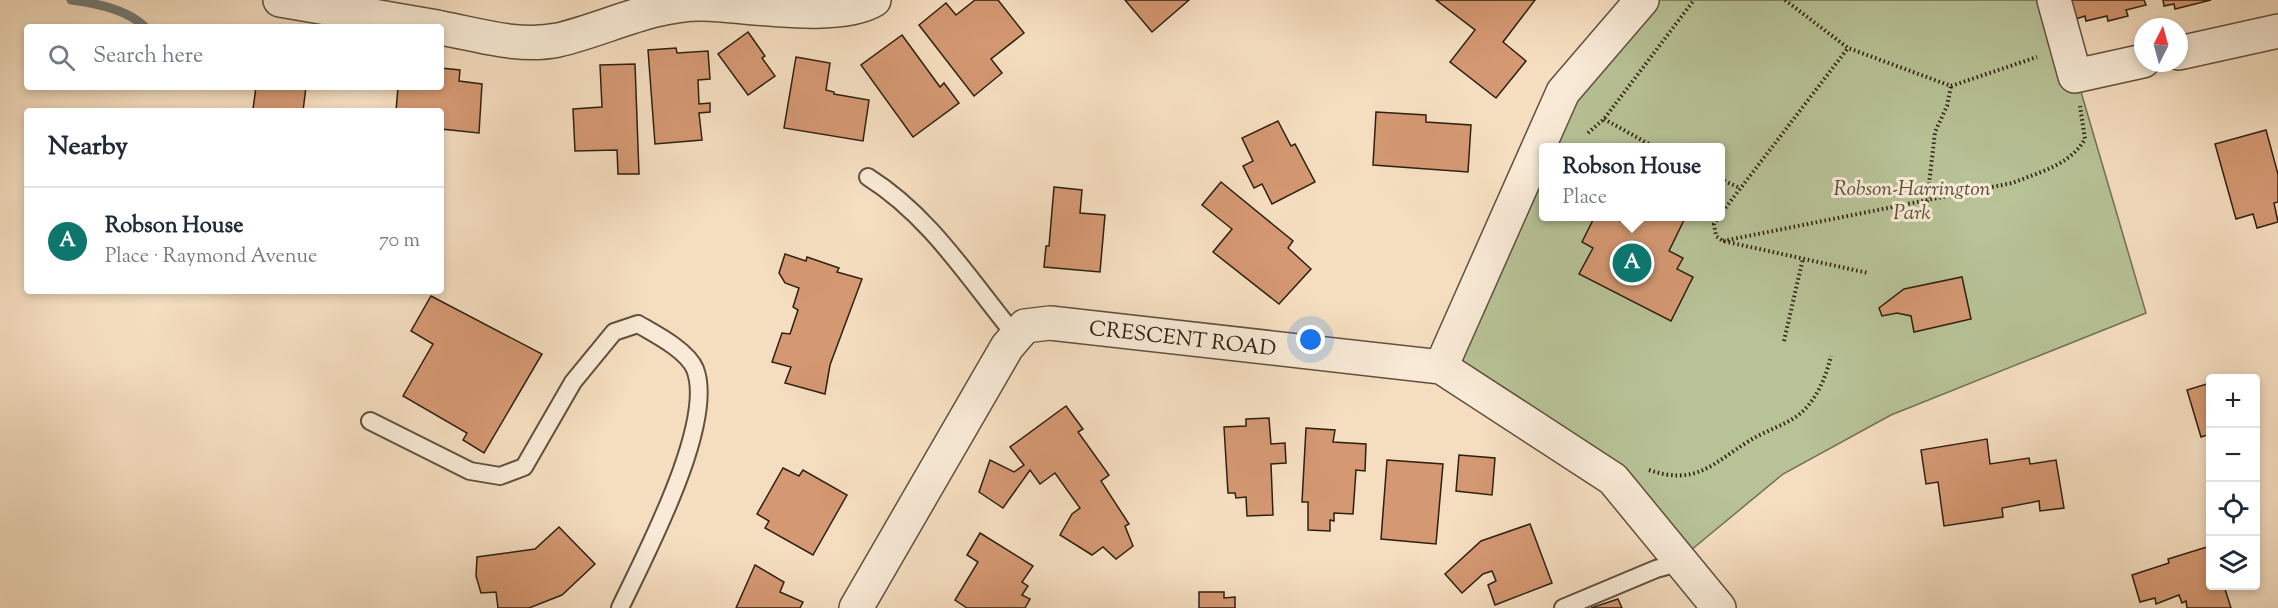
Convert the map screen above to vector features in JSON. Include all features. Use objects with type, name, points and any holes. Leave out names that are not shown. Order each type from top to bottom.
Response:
[{"type":"street","points":[[280,0],[421,24]]},
{"type":"street","points":[[444,28],[527,44],[557,40],[647,12],[700,4],[833,11],[874,0]]},
{"type":"street","points":[[1540,143],[1563,92],[1642,0]]},
{"type":"street","points":[[2054,0],[2070,62],[2134,61]]},
{"type":"street","points":[[2188,51],[2278,31]]},
{"type":"street","points":[[1441,367],[1539,146]]},
{"type":"street","name":"CRESCENT ROAD","points":[[1015,334],[1025,326],[1050,323],[1441,367],[1613,479],[1719,608]]},
{"type":"street","points":[[856,608],[1015,334]]},
{"type":"lane","points":[[868,177],[908,205],[934,231],[1015,334]]},
{"type":"lane","points":[[370,421],[470,471],[500,476],[524,467],[573,382],[614,332],[638,324],[669,341],[694,369],[699,403],[681,468],[658,529],[620,608]]},
{"type":"lane","points":[[1563,608],[1656,569],[1681,562]]},
{"type":"path","points":[[1588,133],[1604,119],[1694,0]]},
{"type":"path","points":[[1723,241],[1927,202],[2012,183],[2052,168],[2076,154],[2085,139],[2070,62],[1951,87],[1848,48],[1785,0]]},
{"type":"path","points":[[1725,209],[1848,48]]},
{"type":"path","points":[[1927,202],[1935,132],[1947,106],[1951,87]]},
{"type":"path","points":[[1604,119],[1649,143]]},
{"type":"path","points":[[1725,181],[1740,188]]},
{"type":"path","points":[[1716,221],[1714,224],[1716,236],[1723,241],[1868,273]]},
{"type":"path","points":[[1784,341],[1803,258]]},
{"type":"path","points":[[1646,468],[1662,474],[1697,474],[1720,463],[1749,440],[1796,417],[1819,389],[1831,356]]},
{"type":"green space","name":"Robson-Harrington Park","points":[[1642,0],[2054,0],[2146,313],[1891,415],[1783,474],[1679,560],[1613,479],[1441,367],[1539,146],[1539,221],[1725,221],[1725,143],[1540,143],[1563,92]]},
{"type":"building","points":[[975,0],[998,0],[1024,33],[991,59],[1002,73],[974,96],[919,25],[946,3],[956,15]]},
{"type":"building","points":[[1125,0],[1189,0],[1152,32]]},
{"type":"building","points":[[1436,0],[1535,0],[1503,42],[1526,61],[1496,98],[1450,62],[1475,30]]},
{"type":"building","points":[[2067,0],[2144,0],[2146,5],[2126,10],[2128,16],[2108,21],[2107,16],[2086,21],[2085,16],[2073,20]]},
{"type":"building","points":[[2163,0],[2211,0],[2175,9],[2174,4],[2164,6]]},
{"type":"building","points":[[748,32],[765,56],[762,58],[775,76],[748,95],[718,54]]},
{"type":"building","points":[[902,35],[940,87],[944,83],[959,103],[913,137],[861,65]]},
{"type":"building","points":[[676,48],[677,53],[708,51],[710,79],[698,80],[699,104],[710,103],[710,112],[699,113],[702,140],[655,144],[648,50]]},
{"type":"building","points":[[796,57],[830,63],[826,90],[834,94],[869,100],[863,141],[784,128]]},
{"type":"building","points":[[635,64],[639,174],[618,174],[617,150],[575,151],[573,109],[602,107],[600,65]]},
{"type":"building","points":[[444,68],[460,70],[459,81],[482,84],[479,133],[444,129],[444,108],[396,108],[398,90],[444,90]]},
{"type":"building","points":[[256,90],[306,90],[303,108],[253,108]]},
{"type":"building","points":[[1376,112],[1426,115],[1426,122],[1471,125],[1468,172],[1373,165]]},
{"type":"building","points":[[1278,121],[1291,146],[1295,144],[1315,182],[1272,204],[1262,184],[1254,188],[1243,166],[1253,161],[1242,138]]},
{"type":"building","points":[[2266,130],[2278,174],[2278,202],[2274,203],[2278,222],[2257,228],[2253,214],[2236,219],[2215,144]]},
{"type":"building","points":[[1221,182],[1293,241],[1288,248],[1311,269],[1279,304],[1213,252],[1232,229],[1202,205]]},
{"type":"building","points":[[1054,187],[1082,190],[1080,213],[1105,215],[1100,272],[1044,267],[1046,246],[1049,246]]},
{"type":"building","points":[[1592,221],[1620,221],[1630,226],[1632,221],[1684,221],[1669,251],[1683,258],[1677,269],[1693,277],[1671,321],[1579,274],[1593,248],[1582,242]]},
{"type":"building","points":[[785,254],[806,261],[807,257],[839,268],[837,272],[862,279],[830,365],[825,394],[785,383],[791,367],[772,362],[782,333],[790,334],[798,310],[793,307],[799,288],[785,283],[779,273]]},
{"type":"building","points":[[1962,277],[1971,319],[1914,332],[1911,316],[1897,313],[1882,316],[1879,308],[1904,289]]},
{"type":"building","points":[[431,296],[542,354],[484,453],[463,440],[467,433],[403,396],[433,344],[411,331]]},
{"type":"building","points":[[2206,384],[2206,435],[2201,437],[2187,390]]},
{"type":"building","points":[[1066,406],[1083,429],[1078,432],[1109,475],[1101,481],[1129,524],[1125,526],[1133,546],[1116,559],[1103,547],[1092,555],[1060,535],[1072,514],[1080,508],[1055,473],[1040,484],[1030,470],[1003,508],[979,492],[990,460],[1014,472],[1024,465],[1010,447]]},
{"type":"building","points":[[1269,418],[1271,444],[1285,443],[1286,463],[1271,464],[1273,515],[1247,516],[1246,497],[1236,498],[1235,493],[1228,493],[1224,427],[1246,426],[1246,419]]},
{"type":"building","points":[[1306,428],[1335,430],[1333,442],[1366,444],[1365,471],[1356,470],[1353,514],[1334,513],[1334,521],[1330,520],[1330,531],[1308,530],[1308,502],[1302,502]]},
{"type":"building","points":[[1987,439],[1990,464],[2029,458],[2030,464],[2056,460],[2064,508],[2040,511],[2039,501],[2002,508],[2003,517],[1944,526],[1938,482],[1926,484],[1921,450]]},
{"type":"building","points":[[1459,455],[1495,458],[1492,495],[1456,491]]},
{"type":"building","points":[[1387,460],[1443,464],[1436,544],[1381,539]]},
{"type":"building","points":[[783,468],[799,476],[803,470],[847,495],[813,555],[765,528],[769,521],[757,514]]},
{"type":"building","points":[[1530,524],[1552,583],[1495,605],[1488,585],[1496,581],[1492,571],[1483,574],[1462,593],[1445,574],[1481,541]]},
{"type":"building","points":[[559,527],[595,564],[562,595],[529,608],[498,608],[496,592],[481,593],[476,576],[477,557],[535,549]]},
{"type":"building","points":[[980,533],[1033,566],[1022,582],[1028,586],[1022,595],[1030,599],[1025,608],[967,608],[955,600],[978,562],[967,555]]},
{"type":"building","points":[[2206,547],[2206,590],[2225,590],[2231,608],[2187,608],[2186,601],[2182,603],[2179,595],[2156,604],[2155,598],[2140,602],[2132,575],[2169,563],[2168,559]]},
{"type":"building","points":[[755,565],[784,582],[780,592],[803,602],[800,608],[736,608]]},
{"type":"building","points":[[1199,592],[1224,592],[1224,598],[1235,597],[1235,608],[1199,608]]},
{"type":"building","points":[[1618,599],[1622,608],[1591,608]]},
{"type":"waterway","points":[[71,0],[120,11],[142,24]]},
{"type":"place","name":"Robson House","points":[[1632,263]]}]
